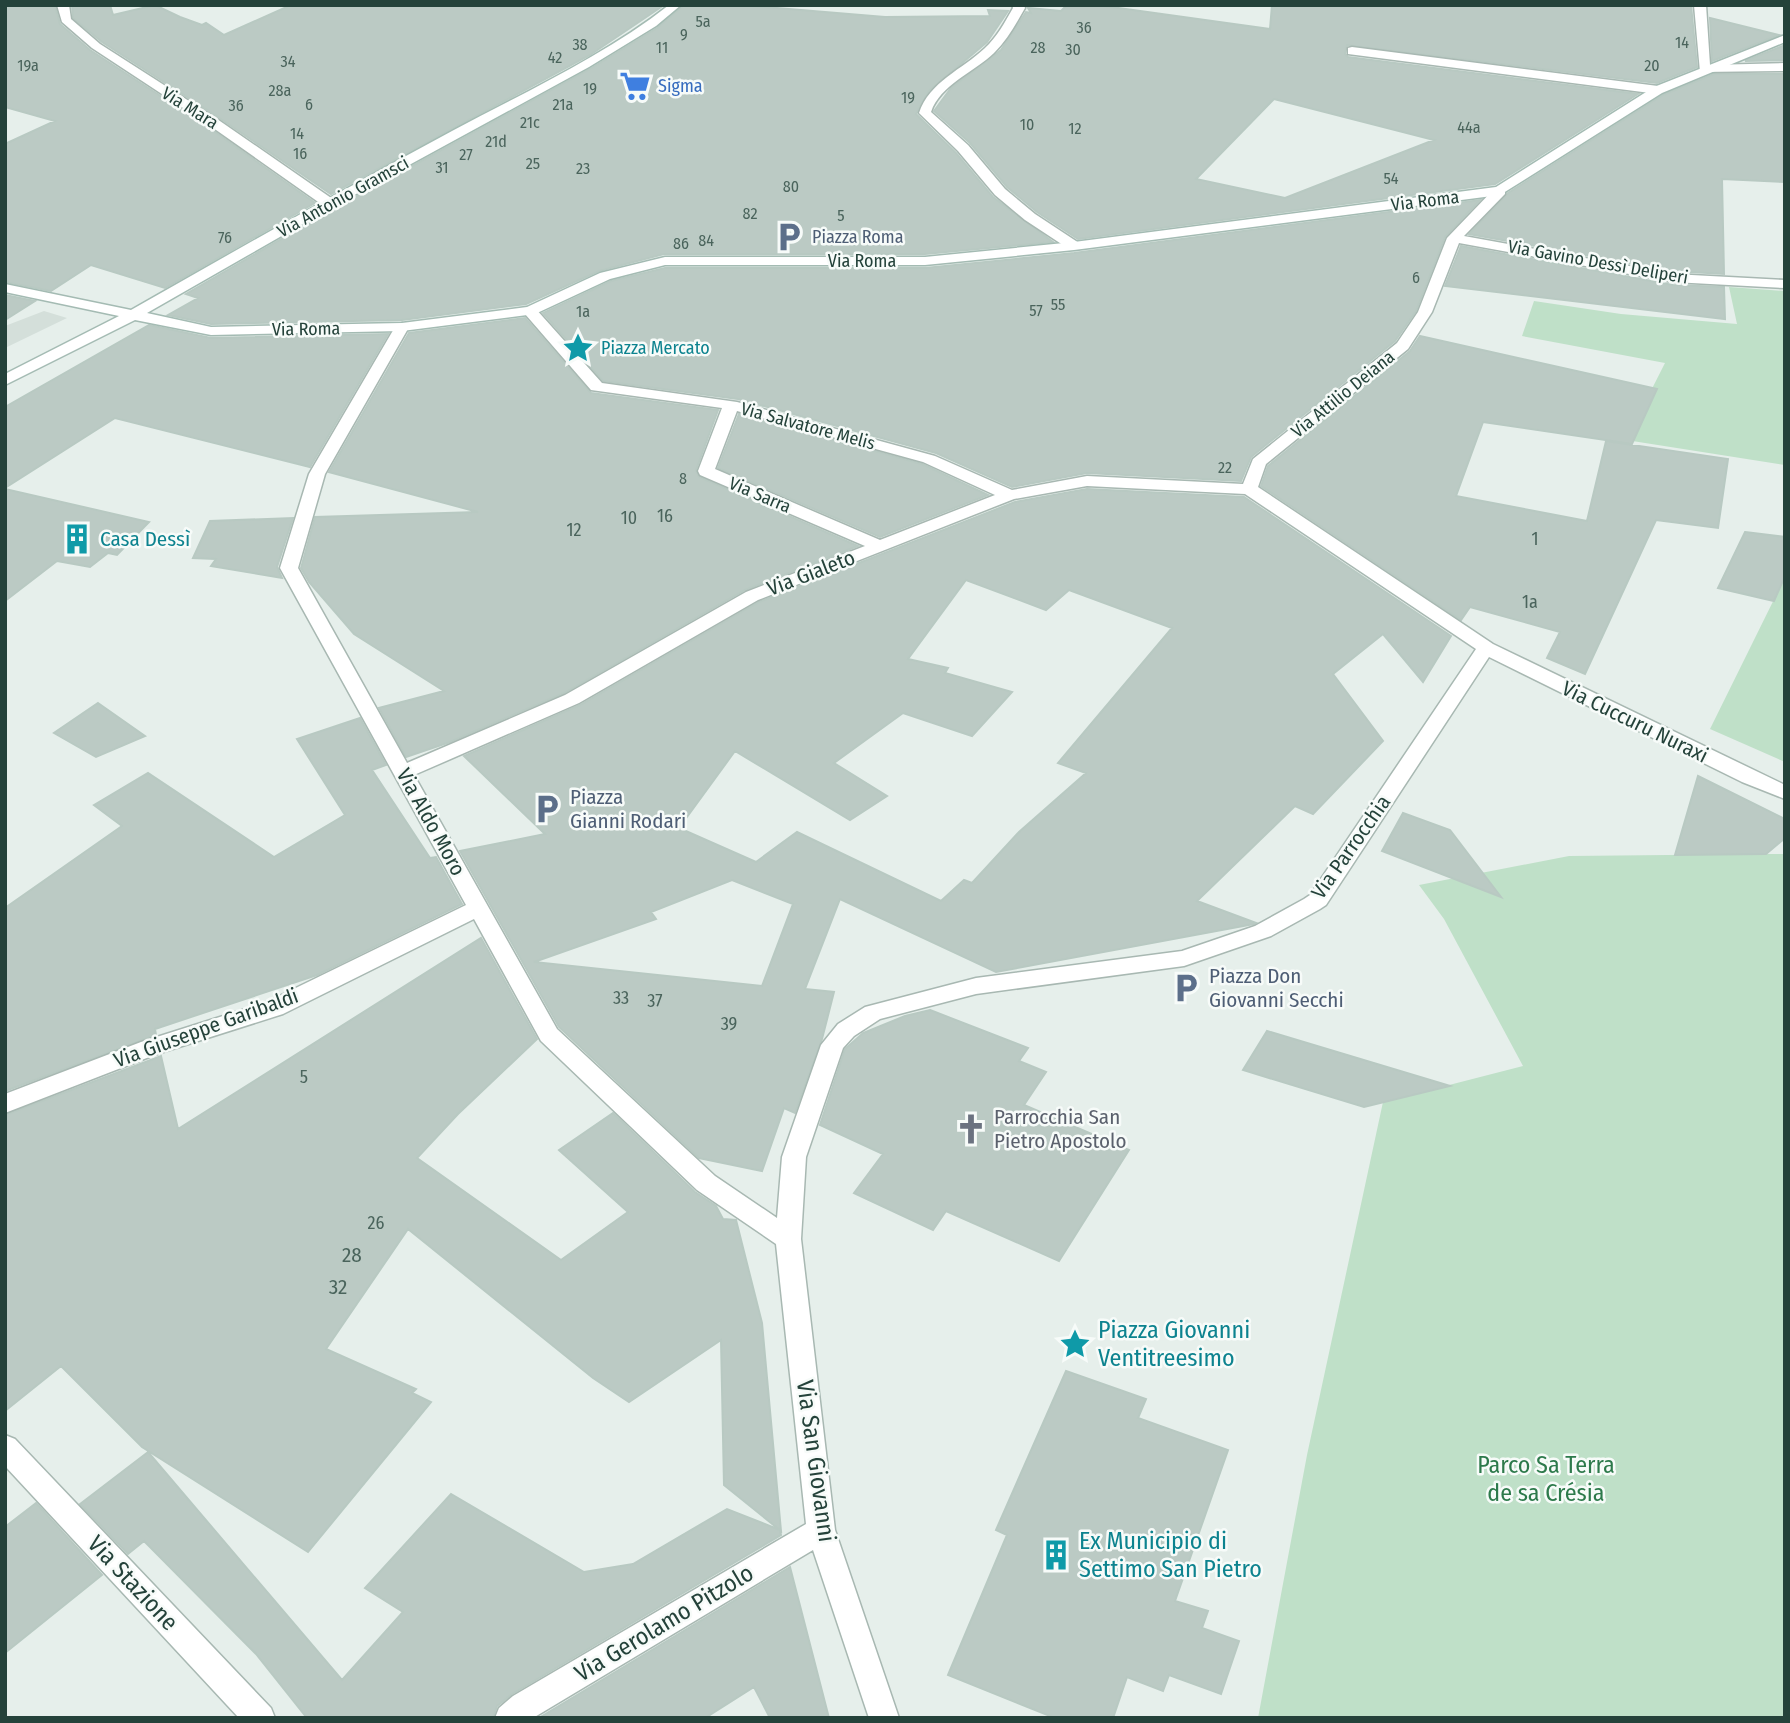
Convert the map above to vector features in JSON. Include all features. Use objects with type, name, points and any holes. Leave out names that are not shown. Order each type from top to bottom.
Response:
[{"type":"street","name":"Via Mara","points":[[63,5],[66,20],[96,46],[213,122],[329,203]]},
{"type":"street","name":"Via Antonio Gramsci","points":[[5,380],[131,316],[329,203],[585,64],[652,24],[676,5]]},
{"type":"street","points":[[1018,5],[1019,9],[1000,39],[988,52],[932,96],[925,113],[963,148],[1000,192],[1030,217],[1074,246]]},
{"type":"street","points":[[1700,5],[1704,69],[1785,67]]},
{"type":"street","name":"Via Roma","points":[[5,288],[211,331],[402,327],[530,311],[605,276],[664,261],[925,261],[1074,246],[1500,191],[1658,90],[1785,38]]},
{"type":"street","points":[[1352,51],[1658,90]]},
{"type":"street","name":"Via Attilio Deiana","points":[[1249,489],[1259,462],[1403,346],[1426,312],[1454,237],[1500,191]]},
{"type":"street","name":"Via Gavino Dessì Deliperi","points":[[1454,237],[1673,278],[1785,284]]},
{"type":"street","name":"Via Salvatore Melis","points":[[530,311],[597,387],[730,404],[929,459],[1010,495]]},
{"type":"street","name":"Via Aldo Moro","points":[[402,327],[317,474],[289,568],[549,1035],[706,1183],[789,1239]]},
{"type":"street","name":"Via Sarra","points":[[730,404],[706,471],[880,546]]},
{"type":"street","name":"Via Gialeto","points":[[403,772],[572,699],[752,596],[1010,495],[1087,481],[1249,489]]},
{"type":"street","points":[[1249,489],[1486,649]]},
{"type":"street","name":"Via Cuccuru Nuraxi","points":[[1486,649],[1749,778],[1785,793]]},
{"type":"street","name":"Via Parrocchia","points":[[789,1239],[794,1157],[833,1045],[846,1030],[873,1013],[976,986],[1184,958],[1263,932],[1318,901],[1486,649]]},
{"type":"street","name":"Via Giuseppe Garibaldi","points":[[5,1104],[149,1048],[275,1008],[479,908]]},
{"type":"street","name":"Via San Giovanni","points":[[789,1239],[821,1530],[884,1718]]},
{"type":"street","name":"Via Stazione","points":[[5,1447],[260,1718]]},
{"type":"street","name":"Via Gerolamo Pitzolo","points":[[510,1718],[524,1706],[821,1530]]},
{"type":"shaded area","points":[[44,311],[67,318],[5,348],[5,326]]},
{"type":"green space","points":[[1729,287],[1785,291],[1785,465],[1626,440],[1665,363],[1522,336],[1534,301],[1621,314],[1737,324]]},
{"type":"green space","points":[[1785,577],[1785,762],[1710,729]]},
{"type":"green space","name":"Parco Sa Terra de sa Crésia","points":[[1785,854],[1785,1718],[1258,1718],[1307,1455],[1383,1102],[1523,1066],[1444,919],[1419,885],[1569,856]]},
{"type":"building","points":[[5,5],[55,5],[60,24],[90,50],[208,127],[315,203],[165,288],[91,265],[51,291],[5,282],[5,144],[55,121],[5,107]]},
{"type":"building","points":[[72,5],[110,5],[113,15],[155,5],[202,25],[206,23],[224,35],[291,5],[664,5],[590,55],[331,194],[102,42],[73,18]]},
{"type":"building","points":[[684,5],[740,5],[885,17],[990,16],[988,10],[1008,11],[987,42],[929,91],[916,114],[956,153],[993,197],[1053,242],[925,254],[664,254],[599,271],[526,304],[402,320],[211,324],[168,315],[198,298],[186,294],[335,208],[590,69],[657,28]]},
{"type":"building","points":[[1067,5],[1097,5],[1270,29],[1272,5],[1691,5],[1697,67],[1657,83],[1347,45],[1345,54],[1348,57],[1638,94],[1495,184],[1078,239],[1037,212],[1007,187],[970,143],[934,111],[951,88],[1001,50],[1026,12],[1031,13],[1028,8],[1061,11]],"holes":[[[1274,99],[1434,140],[1285,198],[1196,179]]]},
{"type":"building","points":[[1710,18],[1779,35],[1712,61]]},
{"type":"building","points":[[1785,45],[1785,60],[1745,61]]},
{"type":"building","points":[[1714,74],[1785,74],[1785,182],[1722,179],[1724,274],[1673,271],[1469,234],[1508,193],[1663,95]]},
{"type":"building","points":[[1480,200],[1445,237],[1416,311],[1395,341],[1251,457],[1241,481],[1087,473],[1012,487],[936,453],[738,399],[603,381],[543,313],[611,281],[665,268],[925,268],[1074,253]]},
{"type":"building","points":[[1461,246],[1673,285],[1724,287],[1725,319],[1445,286]]},
{"type":"building","points":[[5,295],[35,301],[5,320]]},
{"type":"building","points":[[525,318],[591,393],[718,410],[696,470],[699,477],[858,546],[745,590],[564,693],[450,742],[406,757],[379,708],[444,691],[354,634],[309,582],[301,568],[315,517],[478,512],[329,472],[409,333]]},
{"type":"building","points":[[149,325],[211,338],[388,334],[310,467],[115,418],[5,488],[5,407]]},
{"type":"building","points":[[1420,336],[1657,389],[1632,444],[1483,422],[1456,496],[1587,521],[1606,441],[1728,459],[1718,528],[1656,520],[1585,674],[1547,658],[1560,632],[1470,607],[1461,620],[1261,486],[1268,466],[1410,351]]},
{"type":"building","points":[[739,414],[922,464],[988,495],[880,537],[718,468]]},
{"type":"building","name":"Casa Dessì","points":[[5,489],[149,522],[117,555],[108,553],[90,567],[57,561],[5,601]]},
{"type":"building","points":[[1087,489],[1244,497],[1451,636],[1423,682],[1383,634],[1333,674],[1383,741],[1313,814],[1295,806],[1197,901],[1256,923],[1254,924],[996,972],[840,899],[805,989],[834,992],[822,1039],[795,1113],[784,1108],[762,1171],[699,1158],[559,1027],[460,851],[545,834],[464,756],[580,705],[759,602],[1015,502]],"holes":[[[966,580],[1046,610],[1069,590],[1172,628],[1058,763],[1086,773],[1019,832],[972,883],[964,880],[941,901],[797,832],[756,862],[679,828],[735,751],[850,820],[887,796],[834,763],[903,713],[972,736],[1012,692],[945,673],[948,668],[908,659]],[[732,880],[793,904],[762,986],[534,962],[656,919],[651,912]]]},
{"type":"building","points":[[293,518],[277,567],[282,578],[211,566],[216,559],[193,558],[210,521]]},
{"type":"building","points":[[1745,532],[1785,537],[1785,576],[1774,601],[1718,588]]},
{"type":"building","points":[[98,703],[145,736],[96,757],[54,733]]},
{"type":"building","points":[[360,718],[386,765],[372,770],[430,858],[436,857],[462,904],[317,975],[155,1029],[156,1035],[5,1091],[5,908],[122,826],[94,805],[148,773],[274,857],[345,815],[297,739]]},
{"type":"building","points":[[1698,776],[1785,819],[1785,838],[1766,854],[1675,855]]},
{"type":"building","points":[[1403,813],[1450,830],[1501,897],[1382,851]]},
{"type":"building","points":[[481,938],[537,1039],[458,1114],[417,1158],[561,1260],[628,1212],[559,1150],[613,1113],[695,1192],[716,1206],[723,1219],[736,1220],[762,1323],[781,1531],[724,1485],[721,1340],[629,1402],[593,1378],[408,1229],[326,1349],[416,1389],[412,1393],[431,1402],[308,1552],[142,1447],[61,1366],[5,1411],[5,1115],[161,1056],[178,1129]]},
{"type":"building","name":"Parrocchia San Pietro Apostolo","points":[[930,1010],[1028,1048],[1019,1061],[1046,1072],[1024,1105],[1129,1150],[1059,1261],[946,1211],[933,1230],[854,1193],[883,1154],[820,1125],[845,1049],[863,1033],[905,1016]]},
{"type":"building","points":[[1267,1031],[1450,1086],[1364,1107],[1243,1070]]},
{"type":"building","name":"Ex Municipio di Settimo San Pietro","points":[[1066,1371],[1146,1399],[1138,1418],[1228,1450],[1175,1601],[1208,1611],[1202,1628],[1239,1641],[1221,1694],[1169,1675],[1163,1691],[1127,1677],[1113,1718],[1055,1718],[948,1675],[1007,1535],[996,1530]]},
{"type":"building","points":[[148,1452],[342,1680],[403,1612],[365,1588],[451,1494],[584,1572],[633,1564],[727,1509],[780,1530],[781,1535],[512,1694],[497,1706],[493,1718],[307,1718],[256,1654],[144,1541],[128,1554],[80,1504]]},
{"type":"building","points":[[36,1503],[102,1575],[5,1653],[5,1527]]},
{"type":"building","points":[[790,1567],[829,1718],[770,1718],[754,1687],[705,1718],[539,1718]]},
{"type":"place","name":"Sigma","points":[[635,86]]},
{"type":"place","name":"Piazza Roma","points":[[789,237]]},
{"type":"place","name":"Piazza Mercato","points":[[578,348]]},
{"type":"place","name":"Casa Dessì","points":[[77,539]]},
{"type":"place","name":"Piazza Gianni Rodari","points":[[547,809]]},
{"type":"place","name":"Piazza Don Giovanni Secchi","points":[[1186,988]]},
{"type":"place","name":"Parrocchia San Pietro Apostolo","points":[[971,1129]]},
{"type":"place","name":"Piazza Giovanni Ventitreesimo","points":[[1075,1344]]},
{"type":"place","name":"Ex Municipio di Settimo San Pietro","points":[[1056,1555]]}]
